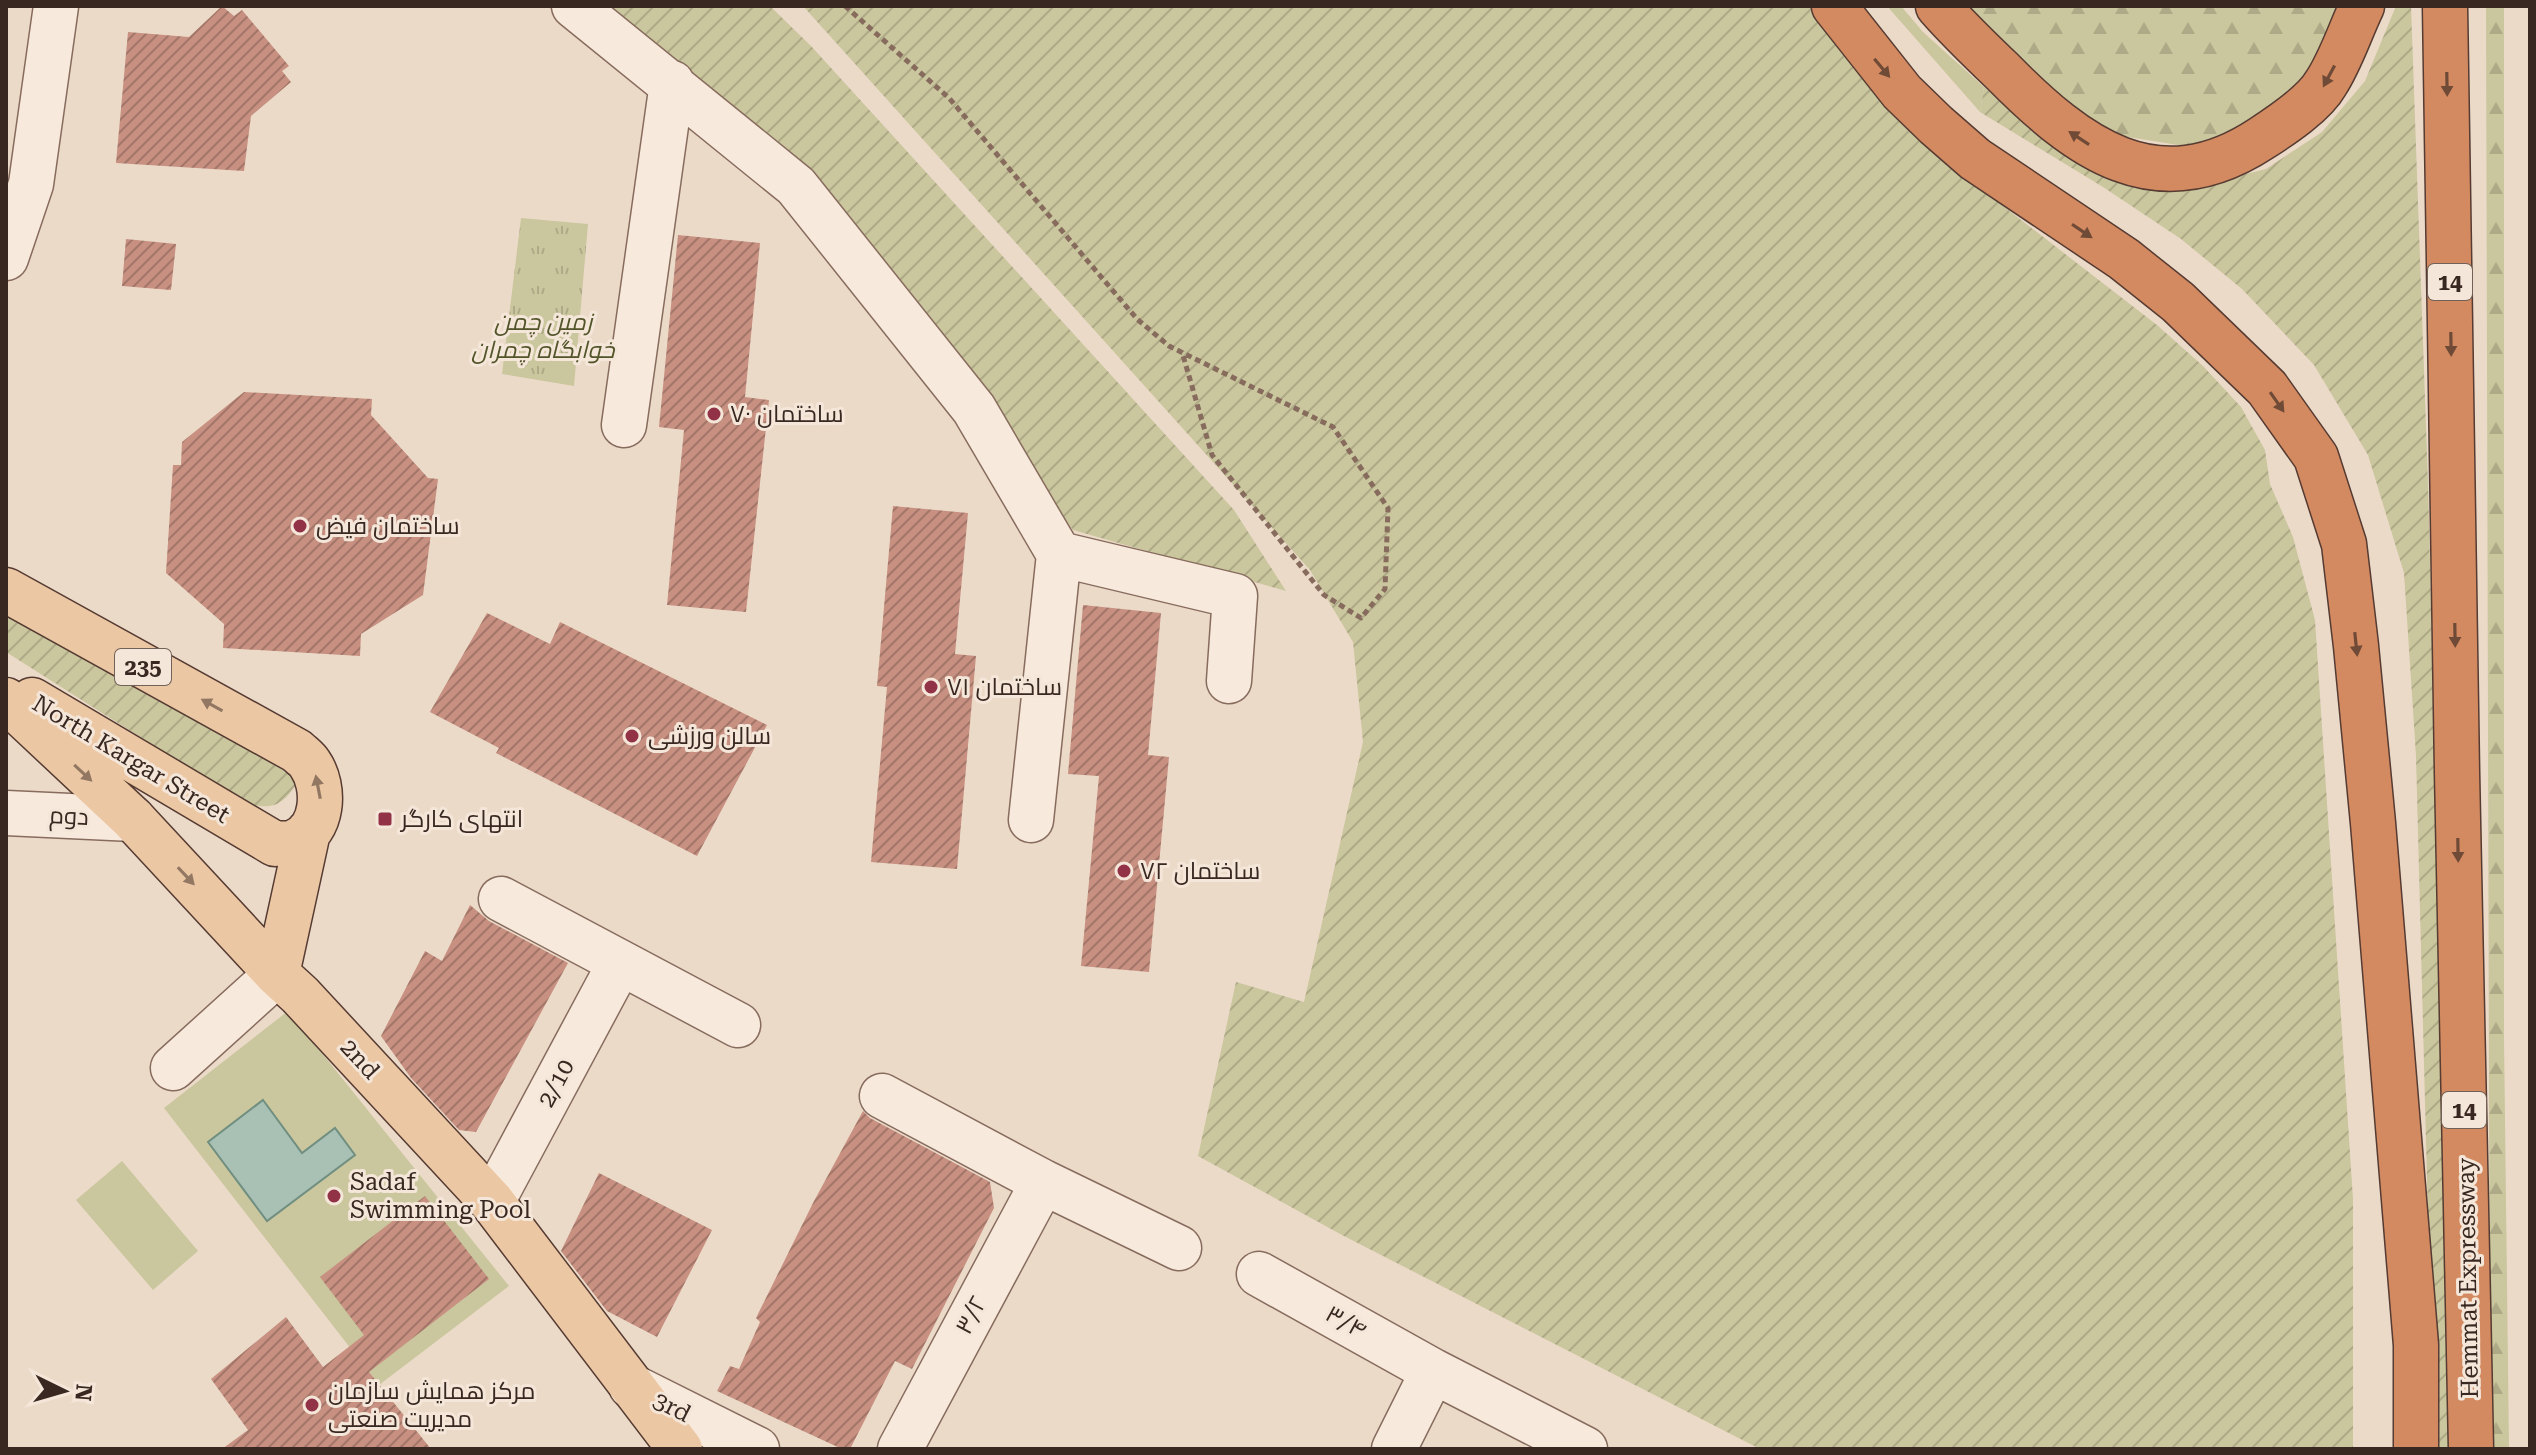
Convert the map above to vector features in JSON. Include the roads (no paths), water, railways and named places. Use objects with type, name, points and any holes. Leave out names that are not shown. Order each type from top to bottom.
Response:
[{"type":"highway","points":[[1834,6],[1902,92],[1975,159],[2124,259],[2178,302],[2267,388],[2316,457],[2344,544],[2359,675],[2416,1345],[2416,1449]]},
{"type":"highway","points":[[1938,6],[2026,95],[2072,136],[2127,162],[2147,167],[2177,168],[2201,165],[2247,148],[2288,120],[2325,86],[2362,6]]},
{"type":"highway","name":"Hemmat Expressway","points":[[2445,6],[2471,1449]]},
{"type":"main road","name":"235","points":[[6,590],[297,751],[310,763],[318,780],[321,798],[317,816],[308,832]]},
{"type":"main road","name":"North Kargar Street","points":[[6,685],[275,844],[293,842],[308,832]]},
{"type":"main road","name":"2nd","points":[[6,700],[133,819],[492,1202],[680,1449]]},
{"type":"main road","points":[[277,974],[308,832]]},
{"type":"street","points":[[6,258],[31,184],[56,6]]},
{"type":"street","points":[[574,6],[796,186],[974,409],[1059,554],[1031,820]]},
{"type":"street","points":[[624,425],[672,83]]},
{"type":"street","points":[[1059,554],[1235,596],[1229,681]]},
{"type":"street","name":"دوم","points":[[8,818],[133,819]]},
{"type":"street","points":[[501,899],[738,1025]]},
{"type":"street","name":"2/10","points":[[492,1202],[620,963]]},
{"type":"street","points":[[173,1068],[277,974]]},
{"type":"street","points":[[882,1096],[1043,1182],[1179,1248]]},
{"type":"street","name":"۳/۲","points":[[900,1449],[1043,1182]]},
{"type":"street","name":"۳/۴","points":[[1259,1274],[1433,1371],[1585,1449]]},
{"type":"street","points":[[1394,1449],[1433,1371]]},
{"type":"street","name":"3rd","points":[[631,1386],[757,1449]]},
{"type":"place","name":"ساختمان ۷۰","points":[[714,414]]},
{"type":"place","name":"ساختمان فیض","points":[[300,526]]},
{"type":"place","name":"ساختمان ۷۱","points":[[931,687]]},
{"type":"place","name":"سالن ورزشی","points":[[632,736]]},
{"type":"place","name":"انتهای کارگر","points":[[385,819]]},
{"type":"place","name":"ساختمان ۷۲","points":[[1124,871]]},
{"type":"place","name":"Sadaf Swimming Pool","points":[[334,1196]]},
{"type":"place","name":"مرکز همایش سازمان مدیریت صنعتی","points":[[312,1405]]},
{"type":"park label","name":"زمین چمن خوابگاه چمران","points":[[543,336]]}]
